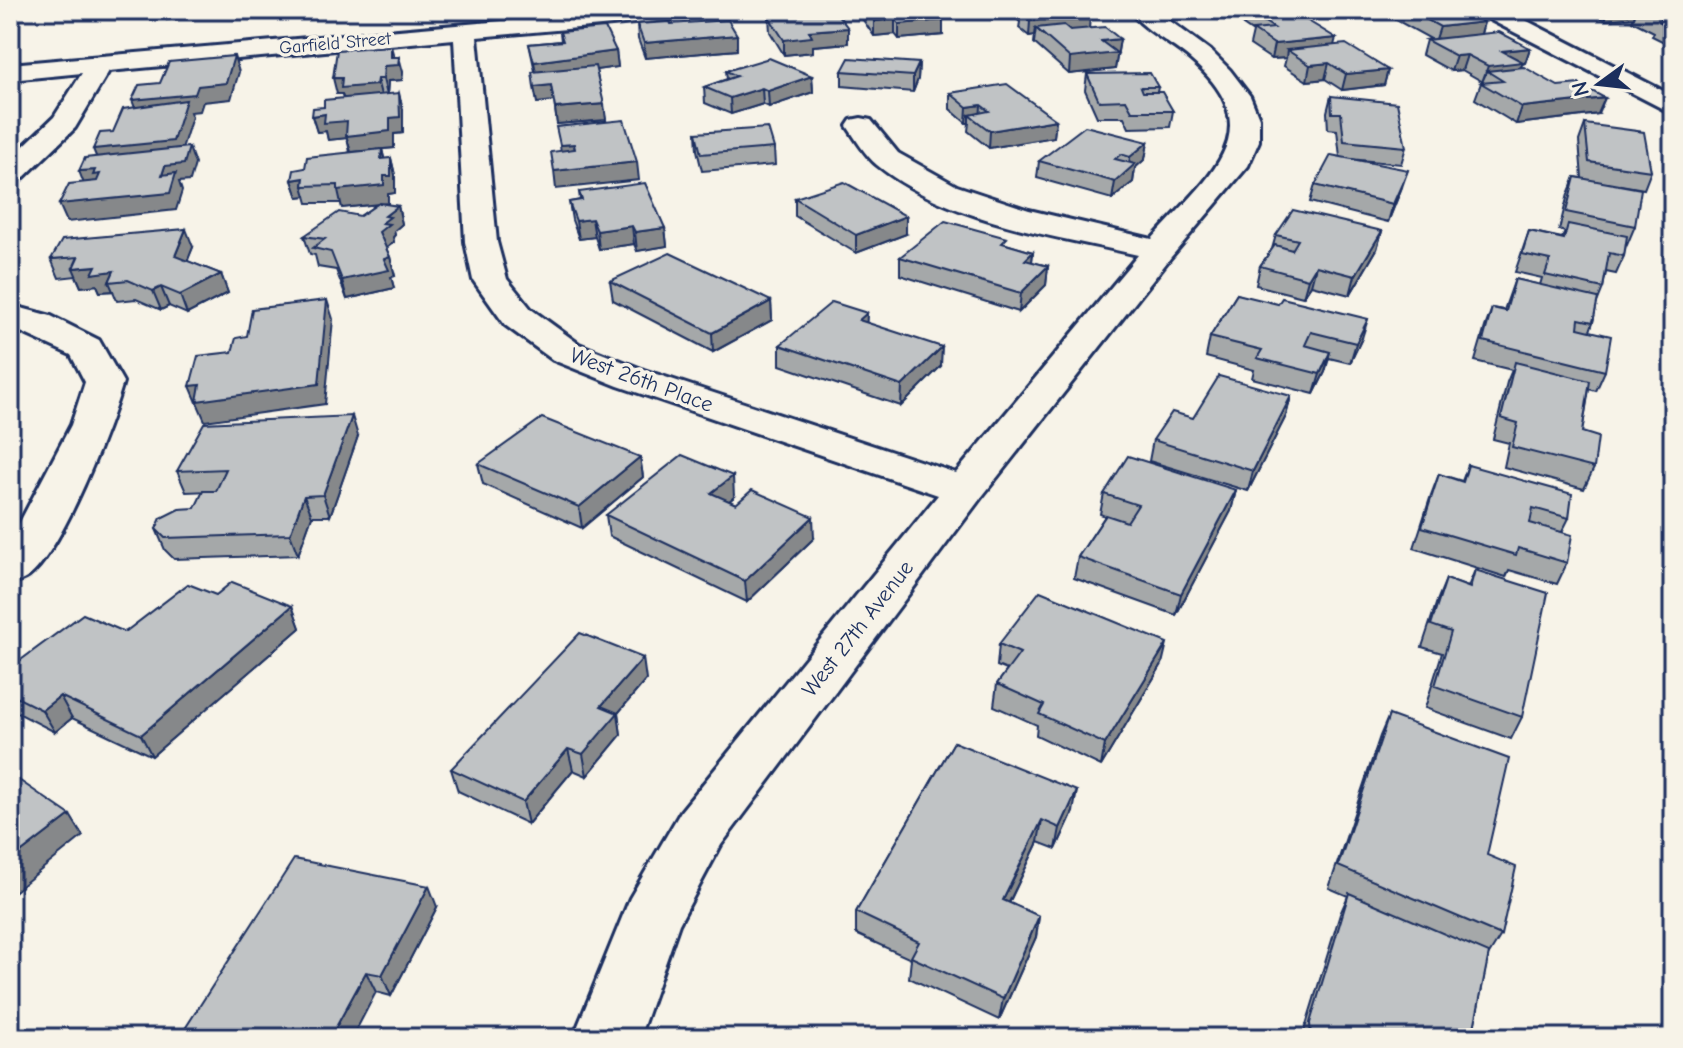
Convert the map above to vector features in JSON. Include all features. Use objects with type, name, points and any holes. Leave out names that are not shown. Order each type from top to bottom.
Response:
[{"type":"street","name":"Garfield Street","points":[[10,72],[703,10]]},
{"type":"street","name":"West 27th Avenue","points":[[606,1038],[651,917],[701,828],[965,490],[1159,250],[1235,163],[1244,137],[1245,109],[1228,82],[1202,56],[1140,10]]},
{"type":"street","points":[[1489,10],[1673,106]]},
{"type":"street","name":"West 26th Place","points":[[465,31],[481,242],[490,280],[518,317],[566,352],[631,378],[965,490]]},
{"type":"street","points":[[10,175],[65,122],[100,64]]},
{"type":"street","points":[[861,126],[888,159],[908,173],[959,197],[990,208],[1159,250]]},
{"type":"street","points":[[10,316],[38,324],[86,348],[104,382],[91,425],[31,546],[10,568]]},
{"type":"building","points":[[834,10],[848,28],[809,31],[812,37],[784,40],[769,17]]},
{"type":"building","points":[[866,10],[934,10],[943,20],[899,24],[895,19],[874,21]]},
{"type":"building","points":[[1024,10],[1084,10],[1090,15],[1030,21],[1021,13],[1027,13]]},
{"type":"building","points":[[1246,10],[1290,10],[1336,38],[1274,44],[1253,30],[1274,28]]},
{"type":"building","points":[[1409,10],[1461,10],[1484,22],[1440,27]]},
{"type":"building","points":[[1645,10],[1673,10],[1673,28],[1658,21],[1668,21]]},
{"type":"building","points":[[728,20],[737,35],[644,43],[637,24],[671,24]]},
{"type":"building","points":[[1064,25],[1070,30],[1105,27],[1120,39],[1101,41],[1117,53],[1070,58],[1036,28]]},
{"type":"building","points":[[605,28],[616,51],[534,62],[529,44],[563,41],[560,32]]},
{"type":"building","points":[[1499,32],[1530,48],[1502,51],[1523,62],[1488,66],[1467,55],[1456,56],[1426,40]]},
{"type":"building","points":[[1346,44],[1388,70],[1346,74],[1329,63],[1310,65],[1287,50]]},
{"type":"building","points":[[391,46],[391,57],[399,57],[398,65],[384,66],[383,79],[377,79],[376,85],[341,88],[342,78],[333,78],[337,50]]},
{"type":"building","points":[[234,56],[226,83],[198,86],[195,94],[132,100],[139,85],[160,83],[169,62]]},
{"type":"building","points":[[769,58],[812,76],[768,91],[762,88],[730,98],[704,87],[737,76],[726,71]]},
{"type":"building","points":[[849,58],[919,63],[913,76],[842,71]]},
{"type":"building","points":[[595,66],[604,104],[555,108],[551,85],[534,87],[532,72]]},
{"type":"building","points":[[1524,67],[1558,86],[1579,84],[1605,98],[1522,107],[1481,83],[1503,81],[1487,71]]},
{"type":"building","points":[[1150,73],[1158,87],[1141,87],[1143,92],[1162,92],[1173,111],[1132,111],[1126,100],[1099,101],[1087,74]]},
{"type":"building","points":[[1007,84],[1056,120],[990,131],[969,115],[989,111],[981,105],[967,107],[950,93]]},
{"type":"building","points":[[399,93],[400,117],[390,118],[390,131],[346,136],[347,121],[324,123],[325,114],[312,116],[313,108],[324,107],[324,100]]},
{"type":"building","points":[[1331,96],[1397,103],[1406,147],[1344,141],[1341,113],[1332,113]]},
{"type":"building","points":[[186,100],[173,141],[93,149],[100,133],[113,132],[123,109]]},
{"type":"building","points":[[624,120],[637,162],[554,171],[551,152],[575,149],[574,144],[560,145],[556,127]]},
{"type":"building","points":[[1585,124],[1644,132],[1651,171],[1589,162]]},
{"type":"building","points":[[1085,126],[1148,142],[1130,157],[1121,154],[1115,159],[1135,164],[1115,182],[1039,161]]},
{"type":"building","points":[[768,128],[774,148],[701,154],[696,133]]},
{"type":"building","points":[[189,147],[184,164],[165,166],[162,175],[176,173],[170,193],[59,204],[69,184],[97,181],[100,174],[93,175],[95,170],[79,171],[85,158]]},
{"type":"building","points":[[382,149],[381,159],[391,158],[391,176],[384,176],[384,185],[338,190],[338,185],[303,186],[304,178],[292,180],[294,170],[305,168],[307,157]]},
{"type":"building","points":[[1331,155],[1408,170],[1393,204],[1315,185]]},
{"type":"building","points":[[1575,177],[1641,189],[1635,226],[1566,212]]},
{"type":"building","points":[[844,182],[906,216],[856,235],[795,198]]},
{"type":"building","points":[[645,183],[665,228],[635,232],[632,226],[597,231],[592,219],[576,221],[569,202],[582,200],[579,192]]},
{"type":"building","points":[[379,203],[398,206],[385,216],[390,217],[382,223],[389,224],[379,232],[390,257],[384,259],[389,270],[342,280],[331,252],[313,248],[325,239],[304,236],[339,212],[360,216]]},
{"type":"building","points":[[1293,210],[1382,231],[1355,276],[1316,266],[1308,279],[1260,266],[1275,245],[1292,250],[1298,240],[1276,235]]},
{"type":"building","points":[[945,221],[1007,238],[1002,243],[1033,252],[1025,260],[1048,266],[1021,293],[900,257]]},
{"type":"building","points":[[1568,224],[1627,236],[1624,256],[1609,253],[1603,288],[1545,275],[1550,260],[1522,254],[1529,231],[1564,239]]},
{"type":"building","points":[[186,229],[175,256],[221,274],[180,295],[161,287],[153,291],[128,280],[109,282],[114,271],[92,274],[96,266],[73,268],[78,257],[51,259],[62,240]]},
{"type":"building","points":[[670,253],[771,301],[712,333],[610,281]]},
{"type":"building","points":[[1515,279],[1598,298],[1593,322],[1579,319],[1578,328],[1611,336],[1605,371],[1483,341],[1492,308],[1506,311]]},
{"type":"building","points":[[1237,294],[1278,304],[1282,298],[1368,319],[1356,343],[1311,332],[1305,345],[1330,352],[1320,374],[1257,358],[1262,350],[1210,337]]},
{"type":"building","points":[[327,300],[319,384],[197,401],[200,385],[190,386],[198,356],[232,352],[236,338],[247,336],[252,309]]},
{"type":"building","points":[[832,302],[867,313],[859,320],[942,347],[902,386],[780,345]]},
{"type":"building","points":[[1515,362],[1590,381],[1582,432],[1598,437],[1594,468],[1512,447],[1518,423],[1501,418]]},
{"type":"building","points":[[1219,376],[1291,396],[1253,471],[1153,440],[1172,412],[1193,418]]},
{"type":"building","points":[[352,416],[323,495],[304,496],[290,534],[165,538],[156,529],[161,518],[179,509],[195,508],[203,491],[216,491],[226,469],[177,471],[204,423]]},
{"type":"building","points":[[542,418],[640,457],[579,507],[478,464]]},
{"type":"building","points":[[682,455],[733,476],[711,493],[736,504],[752,490],[813,517],[745,581],[606,515]]},
{"type":"building","points":[[1128,456],[1236,490],[1181,594],[1078,557],[1106,515],[1127,522],[1138,505],[1104,494]]},
{"type":"building","points":[[1468,465],[1572,494],[1569,518],[1533,508],[1530,523],[1572,535],[1567,563],[1518,548],[1516,555],[1422,527],[1439,474],[1463,482]]},
{"type":"building","points":[[1475,570],[1548,593],[1522,717],[1435,686],[1451,632],[1431,625],[1446,579],[1470,588]]},
{"type":"building","points":[[232,582],[292,606],[141,735],[60,696],[42,710],[10,694],[10,668],[83,614],[125,632],[188,584],[216,595]]},
{"type":"building","points":[[1040,591],[1167,643],[1105,744],[1039,714],[1044,705],[997,684],[1020,653],[999,644]]},
{"type":"building","points":[[580,633],[643,658],[601,706],[618,713],[583,754],[568,749],[523,802],[451,769]]},
{"type":"building","points":[[1389,715],[1509,759],[1487,855],[1516,867],[1501,935],[1338,866]]},
{"type":"building","points":[[954,742],[1077,791],[1060,828],[1042,820],[1003,900],[1039,916],[1003,999],[911,957],[919,942],[856,912]]},
{"type":"building","points":[[10,774],[70,815],[10,861]]},
{"type":"building","points":[[294,859],[429,886],[382,975],[366,972],[330,1038],[179,1038]]},
{"type":"building","points":[[1349,893],[1489,953],[1472,1038],[1311,1038],[1310,1023]]}]
